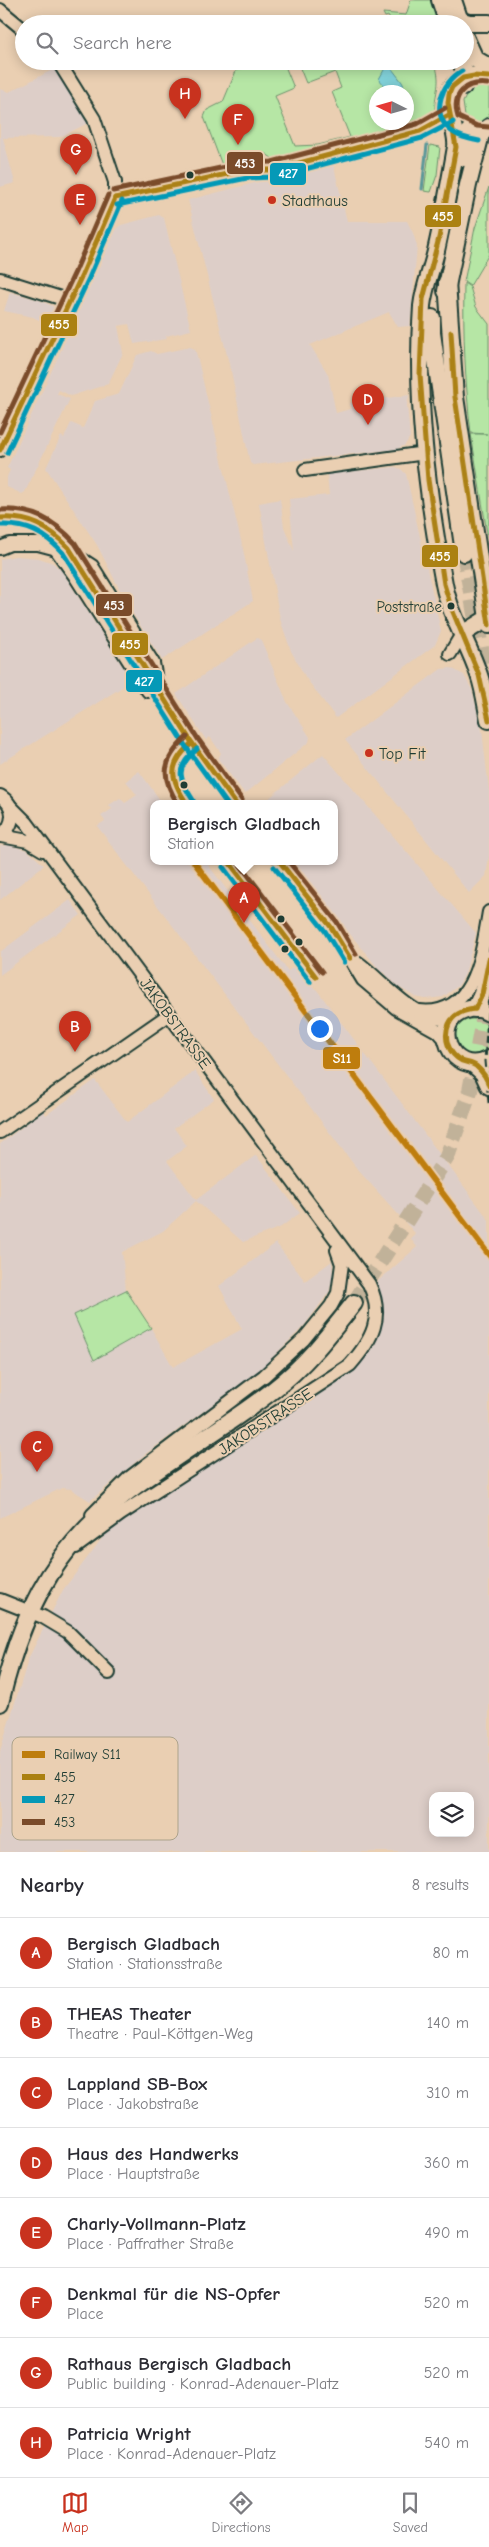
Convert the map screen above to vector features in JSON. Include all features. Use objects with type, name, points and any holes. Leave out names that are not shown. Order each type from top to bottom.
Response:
[{"type":"main road","points":[[445,2],[452,15]]},
{"type":"main road","points":[[443,15],[445,2]]},
{"type":"main road","points":[[474,24],[489,23]]},
{"type":"main road","points":[[474,55],[485,65]]},
{"type":"main road","points":[[455,70],[461,80]]},
{"type":"main road","points":[[461,70],[457,104],[483,135]]},
{"type":"main road","points":[[489,77],[481,76],[461,80],[448,103],[457,140],[436,250],[422,304],[420,387],[425,453],[444,585],[480,676],[489,720]]},
{"type":"main road","points":[[452,122],[483,135]]},
{"type":"main road","points":[[437,360],[447,282],[464,202],[483,135]]},
{"type":"main road","points":[[443,213],[466,152],[483,135]]},
{"type":"main road","points":[[436,250],[432,333],[464,553]]},
{"type":"main road","points":[[447,282],[455,397],[488,621],[462,634]]},
{"type":"main road","points":[[489,959],[482,994],[482,1011],[465,1010],[453,1018],[447,1029],[447,1041],[456,1057],[473,1064],[483,1073],[489,1086]]},
{"type":"main road","points":[[473,1064],[489,1059]]},
{"type":"main road","points":[[60,1560],[108,1508],[165,1465],[248,1410],[301,1367],[354,1303]]},
{"type":"main road","name":"JAKOBSTRASSE","points":[[0,1703],[20,1636],[30,1612],[60,1560]]},
{"type":"street","points":[[0,10],[15,22]]},
{"type":"street","points":[[0,450],[116,198],[115,182],[94,120],[64,70]]},
{"type":"street","points":[[0,279],[70,301]]},
{"type":"street","points":[[305,470],[425,453]]},
{"type":"street","points":[[4,518],[32,520],[55,533],[84,570],[131,646],[153,688]]},
{"type":"street","points":[[0,548],[26,543],[55,548],[72,553],[92,566],[153,663],[153,688]]},
{"type":"street","points":[[55,548],[233,800]]},
{"type":"street","points":[[450,654],[462,634]]},
{"type":"street","name":"JAKOBSTRASSE","points":[[0,796],[28,824],[170,1014],[334,1240],[369,1284],[373,1293],[375,1310],[374,1328],[368,1345],[350,1365],[121,1514],[60,1560]]},
{"type":"street","name":"JAKOBSTRASSE","points":[[0,836],[6,832],[12,820],[11,807]]},
{"type":"street","name":"JAKOBSTRASSE","points":[[0,836],[28,841],[51,856]]},
{"type":"street","points":[[282,865],[331,927],[363,980],[378,994],[406,1014],[439,1032],[447,1041]]},
{"type":"street","points":[[420,1011],[435,1010],[449,1005],[468,990],[479,962],[489,912]]},
{"type":"street","points":[[350,958],[393,994],[420,1011],[436,1018],[453,1018]]},
{"type":"street","points":[[0,1132],[170,1014]]},
{"type":"street","name":"JAKOBSTRASSE","points":[[60,1560],[94,1512],[129,1478],[264,1376],[304,1339],[331,1306],[338,1293],[342,1264],[334,1240]]},
{"type":"street","points":[[0,1600],[30,1612],[68,1632],[109,1673]]},
{"type":"shaded area","points":[[52,70],[57,70],[92,121],[60,137],[3,138],[15,183],[0,187],[0,89],[9,92]]},
{"type":"shaded area","points":[[333,163],[347,221],[407,221],[413,233],[417,246],[410,326],[398,327],[389,312],[310,345],[328,374],[336,413],[350,409],[350,403],[409,395],[407,405],[410,437],[405,445],[397,449],[253,465],[250,463],[231,371],[188,200]]},
{"type":"shaded area","points":[[159,215],[164,218],[191,330],[166,336],[167,339],[134,344],[129,324],[118,326],[123,353],[108,384],[71,396],[59,390],[57,394],[70,399],[25,492],[22,494],[7,487],[7,477],[10,470],[7,468],[117,228],[121,225]]},
{"type":"shaded area","points":[[10,292],[39,300],[57,308],[49,325],[33,317],[4,311]]},
{"type":"shaded area","points":[[190,347],[195,349],[197,356],[243,549],[253,601],[162,660],[128,606],[97,545],[46,468],[61,436],[64,438],[71,423],[83,428],[95,401],[119,394],[137,355],[151,351],[157,354]]},
{"type":"shaded area","points":[[395,467],[401,469],[406,474],[441,631],[435,645],[336,718],[306,678],[291,651],[280,619],[259,503],[280,499],[284,527],[294,551],[289,499],[329,495],[327,474]]},
{"type":"shaded area","points":[[16,556],[39,558],[53,563],[62,571],[132,681],[0,764],[0,559]]},
{"type":"shaded area","points":[[257,638],[261,640],[287,702],[310,737],[309,742],[245,794],[218,759],[221,753],[210,737],[206,740],[176,694]]},
{"type":"shaded area","points":[[451,668],[464,675],[472,690],[482,730],[489,790],[489,857],[486,876],[469,893],[345,740],[441,669]]},
{"type":"shaded area","points":[[323,754],[476,933],[465,974],[458,986],[443,997],[425,999],[415,997],[397,986],[382,973],[293,865],[338,865],[338,800],[267,800]]},
{"type":"shaded area","points":[[139,771],[160,800],[150,800],[150,865],[208,865],[288,971],[294,967],[303,980],[317,990],[489,1220],[489,1852],[0,1852],[0,1751],[29,1657],[63,1590],[106,1533],[356,1368],[374,1347],[382,1323],[382,1301],[377,1282],[417,1247],[411,1239],[415,1233],[358,1170],[97,826],[105,821],[101,816],[112,809],[109,805],[120,798],[125,803],[137,795],[126,781]]},
{"type":"shaded area","points":[[8,845],[27,850],[44,865],[0,900],[0,846]]},
{"type":"shaded area","points":[[70,900],[81,915],[0,975],[0,952]]},
{"type":"shaded area","points":[[195,1071],[214,1099],[174,1128],[187,1146],[167,1161],[196,1200],[256,1155],[300,1213],[281,1227],[243,1242],[196,1201],[163,1231],[122,1252],[126,1290],[75,1315],[95,1359],[151,1328],[173,1367],[242,1329],[219,1286],[276,1243],[305,1281],[332,1261],[333,1277],[329,1292],[304,1326],[261,1369],[144,1455],[90,1501],[71,1489],[62,1488],[0,1518],[0,1144],[43,1111],[46,1115],[95,1080],[127,1122]]},
{"type":"green space","points":[[411,0],[433,0],[437,15],[406,15]]},
{"type":"green space","points":[[383,13],[406,15],[384,15]]},
{"type":"green space","points":[[287,70],[294,88],[275,96],[295,146],[318,145],[350,137],[332,92],[341,88],[335,72],[306,83],[301,70],[437,70],[435,113],[414,124],[414,85],[369,85],[369,130],[402,130],[278,162],[266,154],[222,165],[204,117],[207,110],[223,102],[236,71]]},
{"type":"green space","points":[[489,82],[489,120],[476,126],[465,116],[463,102],[473,83]]},
{"type":"green space","points":[[430,145],[440,147],[437,175],[431,192],[424,191]]},
{"type":"green space","points":[[489,187],[489,254],[470,286],[464,282],[475,228]]},
{"type":"green space","points":[[464,283],[470,287],[476,307],[489,324],[489,545],[471,434],[487,434],[471,433],[465,358]]},
{"type":"green space","points":[[473,1019],[480,1020],[490,1030],[490,1044],[486,1050],[480,1054],[473,1055],[466,1054],[460,1050],[456,1044],[455,1037],[456,1030],[460,1024],[466,1020]]},
{"type":"green space","points":[[126,1290],[151,1328],[94,1360],[74,1315]]},
{"type":"water","points":[[384,70],[393,70],[404,85],[384,85],[379,79]]},
{"type":"waterway","points":[[422,189],[427,145]]},
{"type":"tunnel","points":[[464,553],[488,686]]},
{"type":"tunnel","points":[[354,1303],[447,1157],[470,1091],[487,998]]},
{"type":"railway","points":[[489,1000],[485,1061],[489,1103]]},
{"type":"rail line","name":"S11","points":[[196,865],[489,1255]]},
{"type":"transit line","name":"427","points":[[462,71],[449,82],[444,90],[440,106],[441,115],[444,123],[450,130],[464,137],[479,141]]},
{"type":"transit line","name":"455","points":[[489,77],[474,76],[463,78],[452,87],[449,94],[448,103],[456,147],[439,238],[423,299],[420,375],[428,480],[444,584],[451,607],[479,675],[489,720]]},
{"type":"transit line","name":"453","points":[[488,84],[467,87],[459,96],[456,109],[458,117],[477,126],[489,127]]},
{"type":"transit line","name":"453","points":[[113,191],[244,163],[272,162],[417,124],[445,108]]},
{"type":"transit line","name":"455","points":[[115,198],[246,170],[273,170],[420,131],[449,115]]},
{"type":"transit line","name":"427","points":[[117,205],[247,178],[275,177],[422,138],[453,122]]},
{"type":"transit line","name":"453","points":[[0,432],[75,272],[108,195]]},
{"type":"transit line","name":"455","points":[[0,450],[82,275],[115,198]]},
{"type":"transit line","name":"427","points":[[7,453],[89,278],[122,201]]},
{"type":"transit line","name":"455","points":[[451,332],[455,397],[489,625]]},
{"type":"transit line","name":"453","points":[[0,510],[22,511],[42,517],[59,528],[75,543],[198,739],[242,800]]},
{"type":"transit line","name":"455","points":[[0,518],[20,519],[38,524],[54,534],[69,548],[192,743],[233,800]]},
{"type":"transit line","name":"427","points":[[1,525],[19,526],[35,531],[49,540],[63,553],[186,747],[224,800]]},
{"type":"transit line","name":"453","points":[[176,800],[168,785],[166,769],[173,753],[187,737]]},
{"type":"transit line","name":"455","points":[[184,800],[177,787],[174,772],[178,758],[192,743]]},
{"type":"transit line","name":"427","points":[[193,800],[184,785],[181,773],[185,762],[197,749]]},
{"type":"transit line","name":"455","points":[[231,865],[316,977]]},
{"type":"transit line","name":"453","points":[[240,865],[322,972]]},
{"type":"transit line","name":"455","points":[[282,865],[331,927],[350,958]]},
{"type":"transit line","name":"453","points":[[291,865],[337,922],[356,954]]},
{"type":"transit line","name":"427","points":[[223,867],[310,982]]},
{"type":"transit line","name":"427","points":[[274,867],[325,931],[344,962]]},
{"type":"transit line","name":"455","points":[[475,1009],[482,994],[489,959]]},
{"type":"transit line","name":"455","points":[[475,1009],[463,1011],[454,1017],[447,1029],[447,1040],[453,1054],[462,1061],[476,1066],[484,1075],[489,1086]]},
{"type":"place","name":"Patricia Wright","points":[[185,119]]},
{"type":"place","name":"Denkmal für die NS-Opfer","points":[[238,145]]},
{"type":"place","name":"Rathaus Bergisch Gladbach","points":[[76,175]]},
{"type":"place","name":"Stadthaus","points":[[272,200]]},
{"type":"place","name":"Charly-Vollmann-Platz","points":[[80,225]]},
{"type":"place","name":"Haus des Handwerks","points":[[368,425]]},
{"type":"place","name":"Poststraße","points":[[451,606]]},
{"type":"place","name":"Top Fit","points":[[369,753]]},
{"type":"place","name":"Bergisch Gladbach","points":[[244,923]]},
{"type":"place","name":"THEAS Theater","points":[[75,1052]]},
{"type":"place","name":"Lappland SB-Box","points":[[37,1472]]}]
